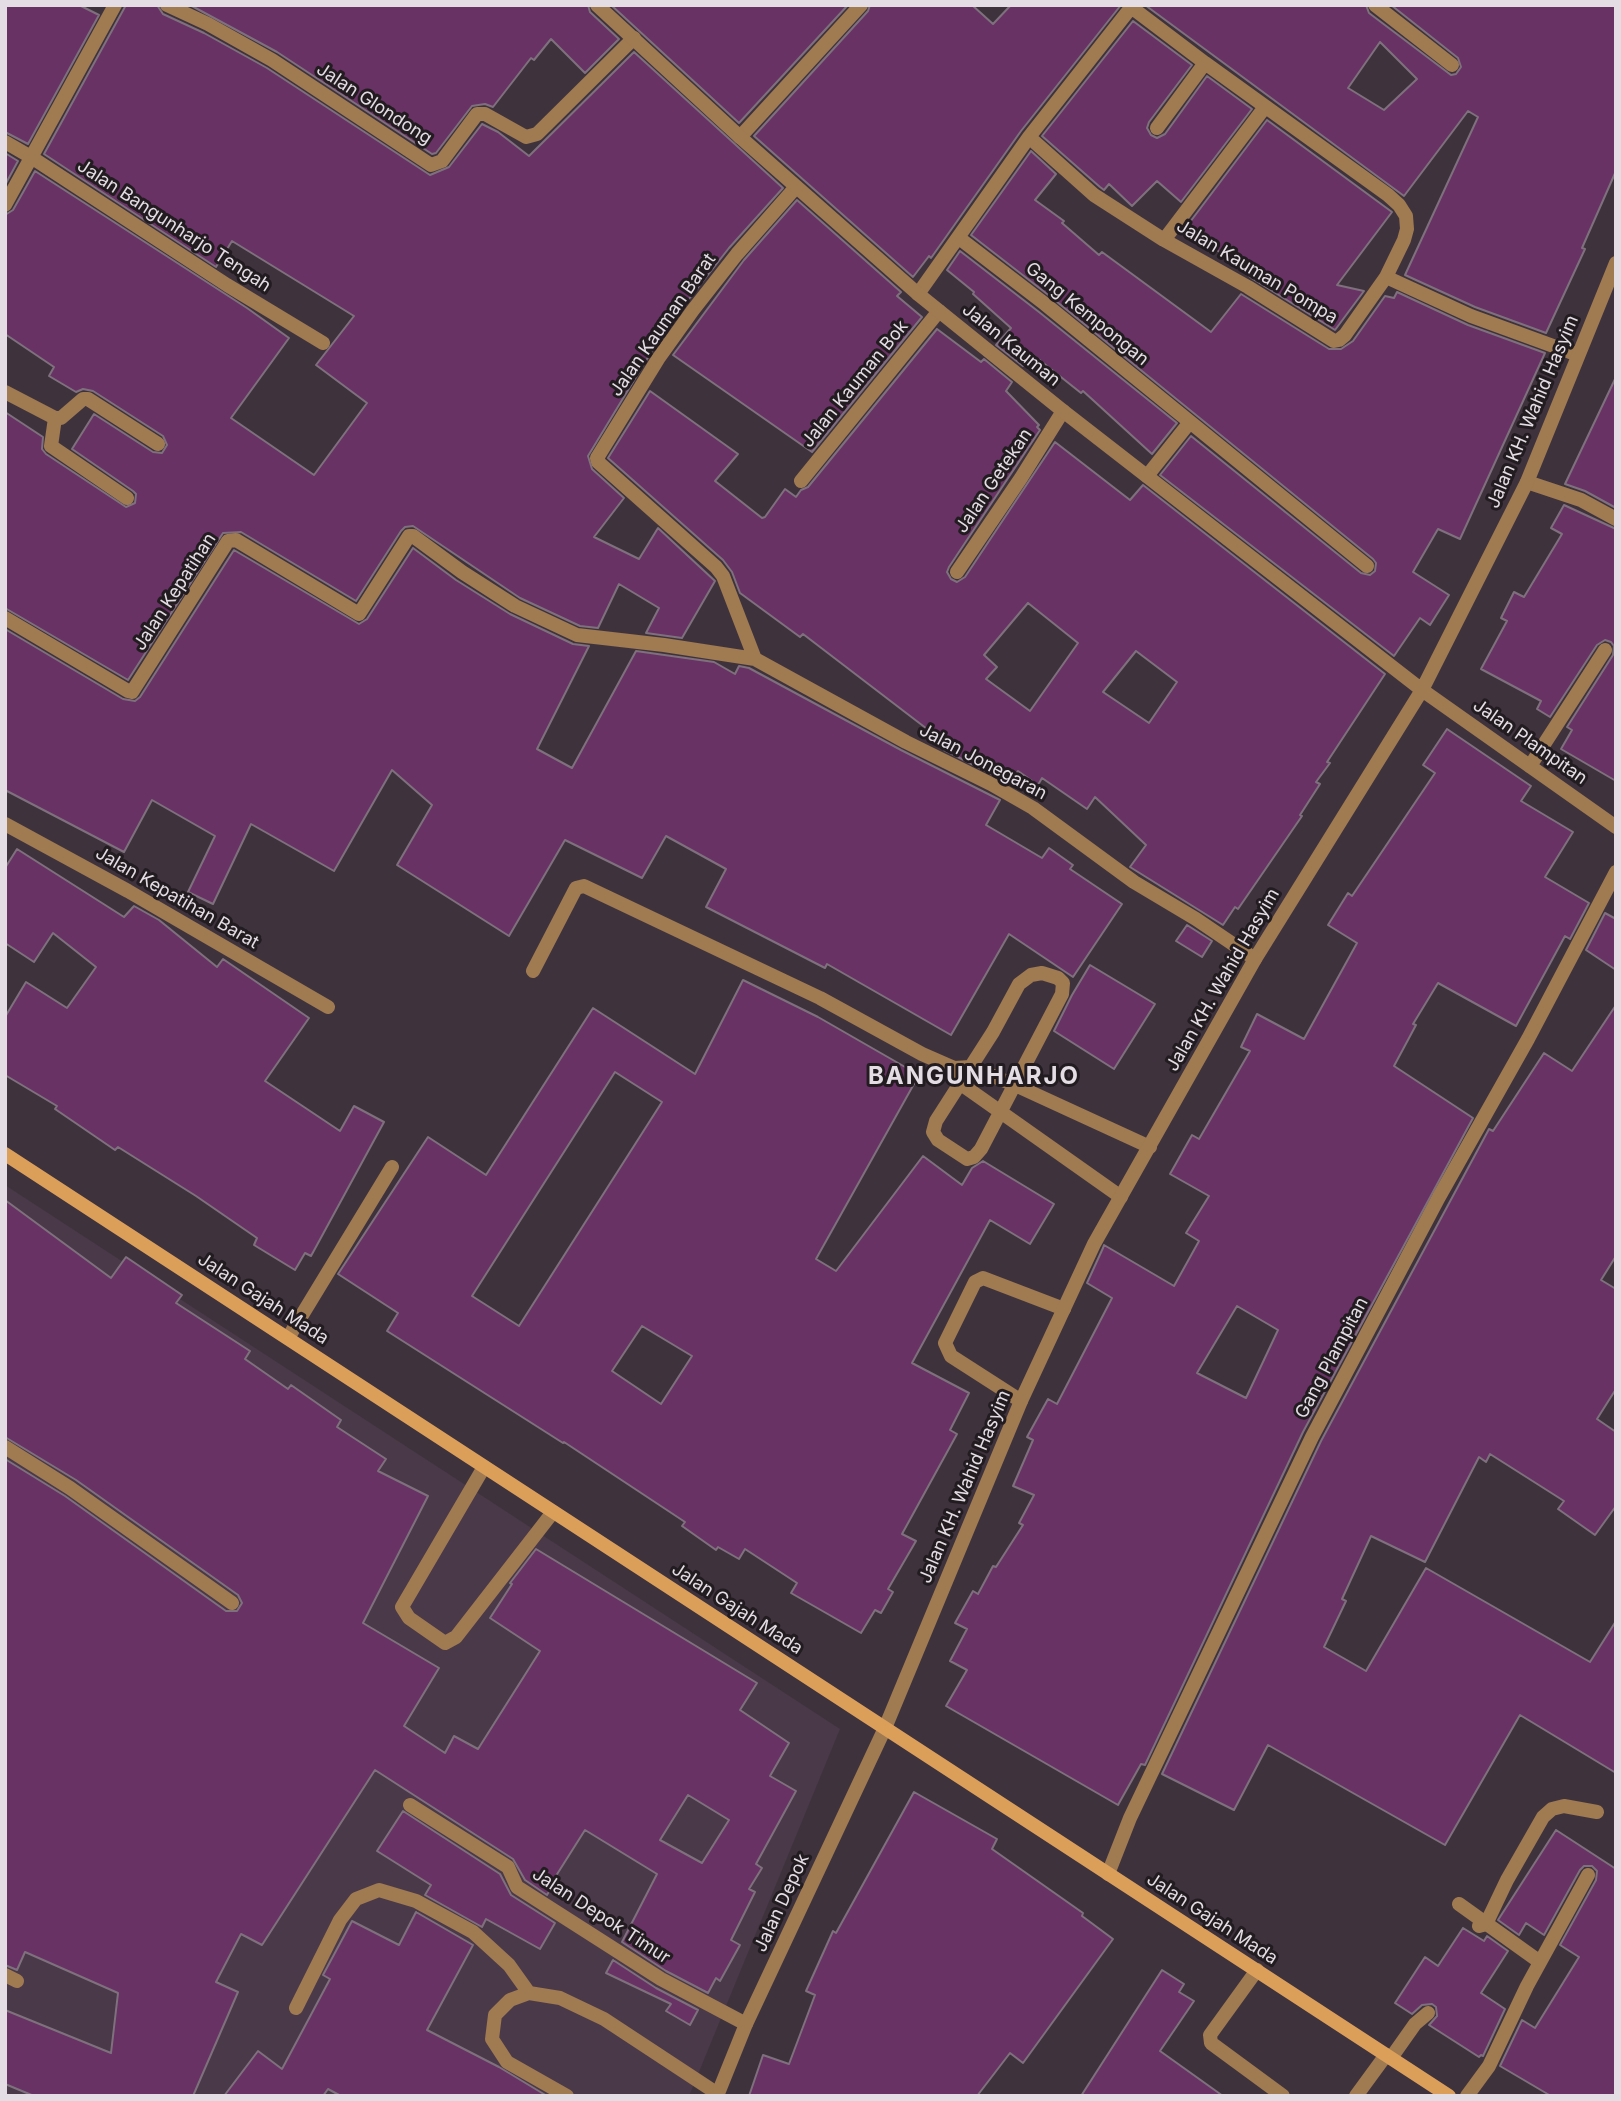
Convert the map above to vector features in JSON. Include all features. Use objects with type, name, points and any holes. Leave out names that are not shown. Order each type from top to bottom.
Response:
[{"type":"main road","name":"Jalan Gajah Mada","points":[[5,1154],[1448,2096]]},
{"type":"street","name":"Jalan Glondong","points":[[167,5],[208,24],[272,60],[432,165],[442,161],[477,114],[485,114],[526,137],[537,134],[634,38]]},
{"type":"street","points":[[740,137],[861,5]]},
{"type":"street","points":[[1375,5],[1452,65]]},
{"type":"street","points":[[918,294],[1029,137],[1132,6],[1399,205],[1406,216],[1407,229],[1386,277],[1471,316],[1578,355]]},
{"type":"street","points":[[5,205],[110,7]]},
{"type":"street","name":"Jalan Kauman","points":[[602,7],[740,137],[918,294],[1063,411],[1422,690]]},
{"type":"street","points":[[1157,128],[1205,63]]},
{"type":"street","points":[[1164,240],[1265,107]]},
{"type":"street","name":"Jalan Kauman Pompa","points":[[1029,137],[1094,195],[1334,341],[1345,335],[1386,277]]},
{"type":"street","name":"Jalan Bangunharjo Tengah","points":[[5,142],[32,157],[182,257],[323,343]]},
{"type":"street","name":"Jalan Kauman Barat","points":[[755,659],[723,576],[716,566],[598,462],[597,458],[658,359],[693,310],[737,254],[796,187]]},
{"type":"street","name":"Gang Kempongan","points":[[959,238],[1007,273],[1367,566]]},
{"type":"street","name":"Jalan KH. Wahid Hasyim","points":[[885,1728],[1021,1401],[1094,1244],[1255,959],[1422,690],[1527,482],[1616,263]]},
{"type":"street","name":"Jalan Kauman Bok","points":[[801,481],[939,311]]},
{"type":"street","points":[[5,392],[55,418],[61,418],[83,399],[88,398],[158,444]]},
{"type":"street","name":"Jalan Getekan","points":[[957,572],[1063,411]]},
{"type":"street","points":[[55,418],[51,446],[127,498]]},
{"type":"street","points":[[1147,475],[1190,422]]},
{"type":"street","points":[[1527,482],[1581,500],[1616,519]]},
{"type":"street","name":"Jalan Kepatihan","points":[[5,618],[132,692],[231,539],[314,586],[356,614],[362,612],[409,536],[416,537],[462,572]]},
{"type":"street","name":"Jalan Jonegaran","points":[[462,572],[515,606],[578,635],[755,659],[1032,808],[1134,882],[1255,959]]},
{"type":"street","points":[[1530,766],[1605,650]]},
{"type":"street","name":"Jalan Plampitan","points":[[1422,690],[1616,827]]},
{"type":"street","name":"Jalan Kepatihan Barat","points":[[5,824],[128,891],[328,1007]]},
{"type":"street","name":"Gang Plampitan","points":[[1108,1874],[1130,1818],[1312,1437],[1616,873]]},
{"type":"street","points":[[533,971],[576,888],[584,886],[820,998],[922,1054],[954,1068],[971,1067],[1150,1147]]},
{"type":"street","points":[[1042,973],[1058,978],[1063,983],[1062,994],[1002,1113],[974,1157],[967,1159],[938,1140],[933,1132],[936,1121],[961,1084],[1019,984],[1031,975],[1042,973]]},
{"type":"street","points":[[954,1068],[961,1084],[1121,1197]]},
{"type":"street","points":[[288,1338],[392,1167]]},
{"type":"street","points":[[1021,1401],[951,1356],[945,1343],[975,1282],[983,1278],[1064,1309]]},
{"type":"street","points":[[5,1447],[70,1488],[232,1604]]},
{"type":"street","points":[[484,1467],[402,1607],[409,1618],[445,1643],[456,1637],[553,1511]]},
{"type":"street","name":"Jalan Depok","points":[[718,2095],[746,2024],[885,1728]]},
{"type":"street","name":"Jalan Depok Timur","points":[[410,1805],[508,1867],[517,1887],[661,1979],[746,2024]]},
{"type":"street","points":[[1483,1925],[1543,1817],[1552,1809],[1564,1806],[1597,1812]]},
{"type":"street","points":[[1467,2096],[1489,2066],[1540,1962],[1588,1875]]},
{"type":"street","points":[[296,2008],[340,1920],[356,1899],[379,1890],[416,1901],[473,1932],[509,1965],[529,1993]]},
{"type":"street","points":[[1459,1904],[1483,1925],[1540,1962]]},
{"type":"street","points":[[1257,1970],[1210,2035],[1211,2043],[1283,2096]]},
{"type":"street","points":[[567,2096],[507,2062],[492,2039],[495,2015],[510,2000],[529,1993],[560,1998],[604,2019],[718,2095]]},
{"type":"street","points":[[1356,2096],[1428,2012]]},
{"type":"shaded area","points":[[5,1185],[840,1729],[689,2096],[5,2096]]},
{"type":"building","points":[[5,5],[79,5],[99,15],[28,144],[5,132]]},
{"type":"building","points":[[126,5],[157,5],[163,14],[267,68],[430,175],[449,167],[482,124],[498,132],[529,156],[634,52],[783,188],[729,248],[685,304],[650,354],[588,456],[592,469],[624,498],[594,537],[639,559],[658,528],[715,581],[682,638],[646,633],[659,608],[619,584],[598,628],[580,626],[520,598],[413,526],[405,527],[401,531],[356,601],[241,532],[223,533],[128,680],[5,608],[5,412],[43,437],[42,449],[46,454],[126,507],[135,503],[136,494],[72,449],[94,414],[153,452],[162,453],[167,445],[163,436],[93,391],[83,389],[76,392],[49,376],[54,367],[5,334],[5,215],[13,210],[35,171],[289,338],[231,418],[314,475],[367,403],[316,365],[354,316],[232,241],[216,267],[44,154]]},
{"type":"building","points":[[190,5],[588,5],[590,12],[619,39],[585,73],[551,39],[534,60],[531,58],[493,107],[485,104],[472,106],[436,153],[432,154],[277,52]]},
{"type":"building","points":[[611,5],[848,5],[739,123]]},
{"type":"building","points":[[870,5],[972,5],[993,24],[1011,5],[1121,5],[1021,131],[931,258],[929,256],[913,277],[754,136],[868,11]]},
{"type":"building","points":[[1145,5],[1366,5],[1369,13],[1451,75],[1456,74],[1461,67],[1458,58],[1391,5],[1616,5],[1616,171],[1582,248],[1585,249],[1546,333],[1475,307],[1405,275],[1478,117],[1468,111],[1404,196]],"holes":[[[1380,42],[1417,79],[1384,110],[1348,88]]]},
{"type":"building","points":[[1133,21],[1192,65],[1149,122],[1147,128],[1151,135],[1157,138],[1165,134],[1207,76],[1252,109],[1181,202],[1157,181],[1132,206],[1109,184],[1104,190],[1100,187],[1042,136]]},
{"type":"building","points":[[1267,120],[1392,212],[1337,285],[1364,291],[1335,330],[1253,279],[1187,226]]},
{"type":"building","points":[[1031,151],[1056,174],[1035,200],[1064,221],[1062,223],[1099,255],[1102,252],[1211,332],[1241,294],[1329,349],[1341,349],[1353,341],[1385,296],[1394,298],[1397,292],[1468,325],[1545,353],[1460,539],[1438,529],[1413,572],[1449,595],[1430,625],[1420,618],[1394,656],[1160,475],[1191,436],[1361,573],[1370,575],[1375,571],[1376,563],[1373,559],[971,235]]},
{"type":"building","points":[[5,153],[18,161],[5,185]]},
{"type":"building","points":[[797,200],[901,292],[897,296],[922,317],[812,452],[673,355],[744,260]]},
{"type":"building","points":[[960,251],[1177,423],[1152,454],[1083,391],[1081,393],[1032,354],[1023,366],[996,345],[1011,328],[947,270]]},
{"type":"building","points":[[937,329],[981,362],[984,359],[1012,382],[1006,391],[1039,425],[1037,427],[1040,430],[949,567],[947,572],[951,579],[957,582],[965,577],[1055,442],[1130,500],[1143,485],[1385,674],[1327,762],[1330,763],[1316,782],[1320,784],[1300,815],[1302,816],[1238,909],[1235,907],[1223,925],[1130,867],[1146,845],[1095,797],[1087,809],[1042,778],[1038,785],[1018,771],[1011,784],[944,750],[948,745],[803,634],[800,637],[740,593],[732,572],[723,560],[608,458],[650,391],[738,454],[715,481],[762,518],[785,489],[796,497],[801,490],[808,487]],"holes":[[[1028,603],[1078,643],[1030,711],[986,679],[997,667],[984,655]],[[1136,651],[1177,682],[1149,723],[1103,692]]]},
{"type":"building","points":[[1616,377],[1616,508],[1585,491],[1565,484]]},
{"type":"building","points":[[1564,505],[1616,529],[1616,781],[1561,749],[1572,730],[1567,727],[1613,655],[1614,646],[1611,642],[1605,640],[1597,645],[1550,717],[1537,709],[1541,701],[1481,669],[1507,621],[1501,618],[1514,592],[1524,597],[1562,534],[1551,528]]},
{"type":"building","points":[[413,548],[456,580],[510,614],[573,644],[589,646],[537,749],[572,768],[636,651],[714,662],[735,674],[739,666],[749,668],[1000,800],[986,825],[1042,858],[1049,848],[1073,865],[1070,869],[1122,904],[1073,977],[1009,934],[951,1035],[827,964],[825,968],[706,907],[726,869],[666,836],[642,878],[565,840],[509,936],[397,865],[432,805],[392,770],[334,871],[251,824],[213,904],[188,892],[215,836],[152,800],[124,852],[5,790],[5,629],[123,699],[135,701],[234,550],[359,624],[367,619]]},
{"type":"building","points":[[1447,729],[1531,786],[1521,801],[1573,832],[1545,877],[1589,903],[1570,939],[1565,936],[1516,1026],[1438,983],[1413,1024],[1416,1025],[1394,1066],[1473,1118],[1303,1432],[1145,1765],[1141,1764],[1118,1805],[946,1706],[967,1670],[950,1661],[967,1629],[955,1623],[973,1591],[978,1594],[993,1566],[996,1567],[1023,1525],[1019,1523],[1034,1495],[1013,1486],[1033,1440],[1027,1437],[1048,1399],[1057,1404],[1112,1298],[1087,1283],[1104,1245],[1174,1286],[1199,1241],[1186,1233],[1209,1196],[1170,1174],[1192,1135],[1199,1139],[1250,1051],[1241,1047],[1257,1014],[1304,1039],[1357,943],[1328,925],[1348,893],[1352,896],[1435,773],[1423,765]],"holes":[[[1237,1306],[1278,1330],[1246,1398],[1197,1373]]]},
{"type":"building","points":[[17,849],[124,917],[134,906],[159,920],[217,967],[223,959],[309,1018],[265,1081],[340,1131],[354,1106],[384,1122],[311,1256],[305,1253],[295,1270],[254,1245],[257,1238],[196,1196],[118,1147],[115,1150],[55,1109],[57,1106],[5,1075],[5,1017],[26,982],[67,1008],[96,967],[53,933],[34,962],[5,943],[5,868]]},
{"type":"building","points":[[1605,913],[1616,919],[1616,970],[1586,950]]},
{"type":"building","points":[[1187,925],[1212,941],[1202,957],[1176,941]]},
{"type":"building","points":[[1090,965],[1155,1004],[1114,1069],[1054,1031]]},
{"type":"building","points":[[743,980],[818,1017],[919,1075],[816,1259],[836,1271],[923,1156],[962,1185],[972,1168],[983,1161],[1054,1204],[1030,1244],[990,1220],[912,1363],[969,1393],[950,1430],[957,1434],[902,1534],[916,1541],[888,1589],[893,1592],[881,1613],[875,1610],[861,1633],[791,1593],[797,1583],[745,1549],[739,1559],[718,1547],[716,1550],[682,1526],[685,1522],[387,1331],[398,1313],[338,1274],[428,1137],[486,1175],[593,1008],[695,1074]],"holes":[[[615,1072],[662,1102],[519,1326],[472,1296]],[[642,1326],[692,1356],[661,1404],[612,1371]]]},
{"type":"building","points":[[1616,1005],[1616,1256],[1601,1280],[1616,1289],[1616,1389],[1597,1419],[1616,1432],[1616,1506],[1595,1535],[1558,1509],[1564,1501],[1490,1454],[1486,1462],[1479,1457],[1425,1562],[1371,1536],[1342,1599],[1346,1601],[1324,1647],[1366,1671],[1426,1568],[1590,1662],[1616,1621],[1616,1773],[1520,1715],[1445,1845],[1268,1745],[1234,1810],[1162,1774],[1321,1441],[1489,1129],[1493,1131],[1544,1053],[1572,1071]]},
{"type":"building","points":[[5,1200],[111,1278],[126,1257],[182,1295],[176,1303],[250,1351],[245,1359],[288,1389],[291,1385],[341,1420],[337,1427],[386,1459],[378,1471],[428,1496],[363,1623],[439,1668],[404,1726],[445,1753],[454,1736],[478,1749],[540,1651],[490,1618],[512,1584],[510,1583],[536,1549],[757,1683],[740,1710],[789,1743],[770,1776],[796,1791],[756,1864],[762,1868],[749,1889],[755,1892],[731,1940],[740,1945],[720,1981],[716,1978],[708,1993],[666,1971],[622,1942],[657,1874],[585,1830],[547,1895],[525,1880],[513,1859],[375,1770],[262,1945],[241,1934],[216,1982],[238,1992],[193,2096],[34,2096],[5,2084],[5,2010],[111,2053],[118,1993],[25,1952],[17,1970],[5,1965],[5,1459],[65,1496],[226,1611],[237,1611],[242,1603],[238,1595],[76,1480],[5,1437]],"holes":[[[688,1795],[729,1820],[702,1863],[660,1840]]]},
{"type":"building","points":[[914,1792],[997,1839],[992,1849],[1083,1913],[1082,1916],[1113,1939],[1023,2063],[1010,2053],[977,2096],[749,2096],[763,2055],[789,2064],[815,1995],[806,1991],[833,1931],[836,1933]]},
{"type":"building","points":[[403,1811],[500,1874],[511,1895],[555,1923],[540,1949],[486,1919],[482,1927],[425,1895],[431,1885],[377,1851]]},
{"type":"building","points":[[1556,1830],[1616,1869],[1616,2096],[1551,2096],[1500,2066],[1522,2020],[1535,2028],[1579,1957],[1560,1945],[1596,1880],[1597,1871],[1592,1866],[1584,1866],[1580,1870],[1544,1935],[1526,1923],[1519,1935],[1498,1920]]},
{"type":"building","points":[[416,1912],[473,1945],[427,2030],[499,2067],[547,2096],[341,2096],[328,2089],[323,2096],[224,2096],[258,2051],[282,2069],[330,1979],[323,1975],[352,1921],[399,1945]]},
{"type":"building","points":[[1463,1928],[1484,1941],[1487,1936],[1508,1951],[1481,1993],[1505,2009],[1483,2056],[1479,2057],[1429,2025],[1437,2016],[1436,2007],[1432,2004],[1422,2005],[1412,2014],[1395,2003],[1425,1957],[1438,1966]]},
{"type":"building","points":[[613,1960],[656,1988],[698,2010],[690,2025],[666,2011],[671,2004],[606,1973]]},
{"type":"building","points":[[1162,1970],[1184,1984],[1179,1992],[1194,2001],[1160,2051],[1223,2096],[1081,2096]]},
{"type":"district","name":"BANGUNHARJO","points":[[974,1077]]}]
